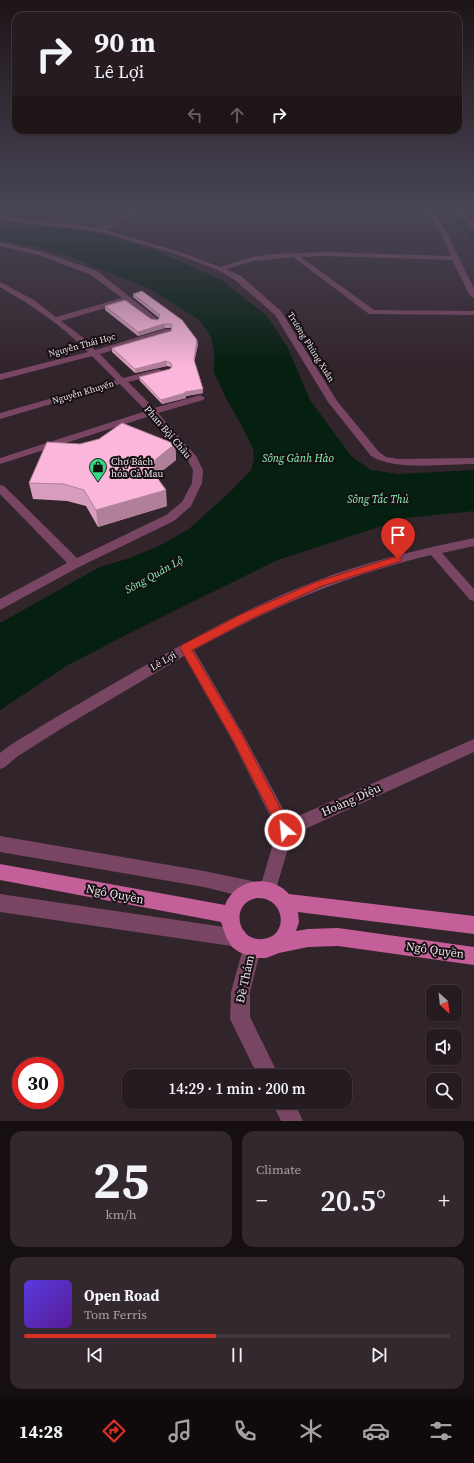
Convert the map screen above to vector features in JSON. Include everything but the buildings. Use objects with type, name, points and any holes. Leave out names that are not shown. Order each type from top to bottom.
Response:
[{"type":"main road","name":"Ngô Quyền","points":[[0,872],[230,915]]},
{"type":"main road","points":[[260,890],[280,897],[285,902],[289,911],[290,920],[288,930],[284,938],[276,944],[261,949],[245,943],[233,931],[230,915],[238,898],[245,893],[260,890]]},
{"type":"main road","points":[[285,902],[474,925]]},
{"type":"main road","name":"Ngô Quyền","points":[[276,944],[308,938],[338,937],[474,956]]},
{"type":"street","points":[[66,262],[94,273],[156,320]]},
{"type":"street","name":"Trương Phùng Xuân","points":[[202,262],[220,269],[247,284],[278,313],[333,402],[375,454],[383,459],[398,462],[474,461]]},
{"type":"street","points":[[220,269],[244,262]]},
{"type":"street","points":[[304,262],[372,312],[474,313]]},
{"type":"street","points":[[456,262],[474,296]]},
{"type":"street","name":"Phan Bội Châu","points":[[0,284],[31,302],[82,341],[152,412],[192,458],[198,470],[197,483],[187,504],[170,518],[75,564],[0,605]]},
{"type":"street","points":[[55,320],[127,299]]},
{"type":"street","name":"Nguyễn Thái Học","points":[[0,377],[94,353],[168,331]]},
{"type":"street","name":"Nguyễn Khuyến","points":[[0,416],[122,381],[167,370]]},
{"type":"street","points":[[0,461],[200,398]]},
{"type":"street","points":[[0,488],[75,564]]},
{"type":"street","name":"Lê Lợi","points":[[0,762],[12,751],[54,725],[186,648],[248,616],[319,584],[386,562],[433,550],[474,542]]},
{"type":"street","points":[[433,550],[474,597]]},
{"type":"street","points":[[0,844],[260,890],[285,830],[238,738],[186,648]]},
{"type":"street","name":"Hoàng Diệu","points":[[285,830],[474,745]]},
{"type":"street","points":[[0,903],[245,943]]},
{"type":"street","name":"Đề Thám","points":[[245,943],[239,998],[240,1019],[265,1069]]},
{"type":"street","points":[[286,1109],[292,1121]]},
{"type":"water","points":[[84,262],[182,262],[222,280],[267,316],[288,348],[310,400],[351,456],[371,470],[398,474],[474,470],[474,511],[406,518],[275,561],[68,665],[0,710],[0,623],[100,567],[127,559],[159,546],[189,529],[230,492],[251,470],[254,459],[253,449],[214,372],[214,350],[210,335],[199,320],[150,289]]},
{"type":"place","name":"Chợ Bách hóa Cà Mau","points":[[98,482]]},
{"type":"route","points":[[285,830],[238,738],[186,648],[248,616],[319,584],[398,559]]},
{"type":"water label","name":"Sông Gành Hào","points":[[298,458]]},
{"type":"water label","name":"Sông Tắc Thủ","points":[[378,499]]},
{"type":"water label","name":"Sông Quản Lộ","points":[[154,575]]}]
